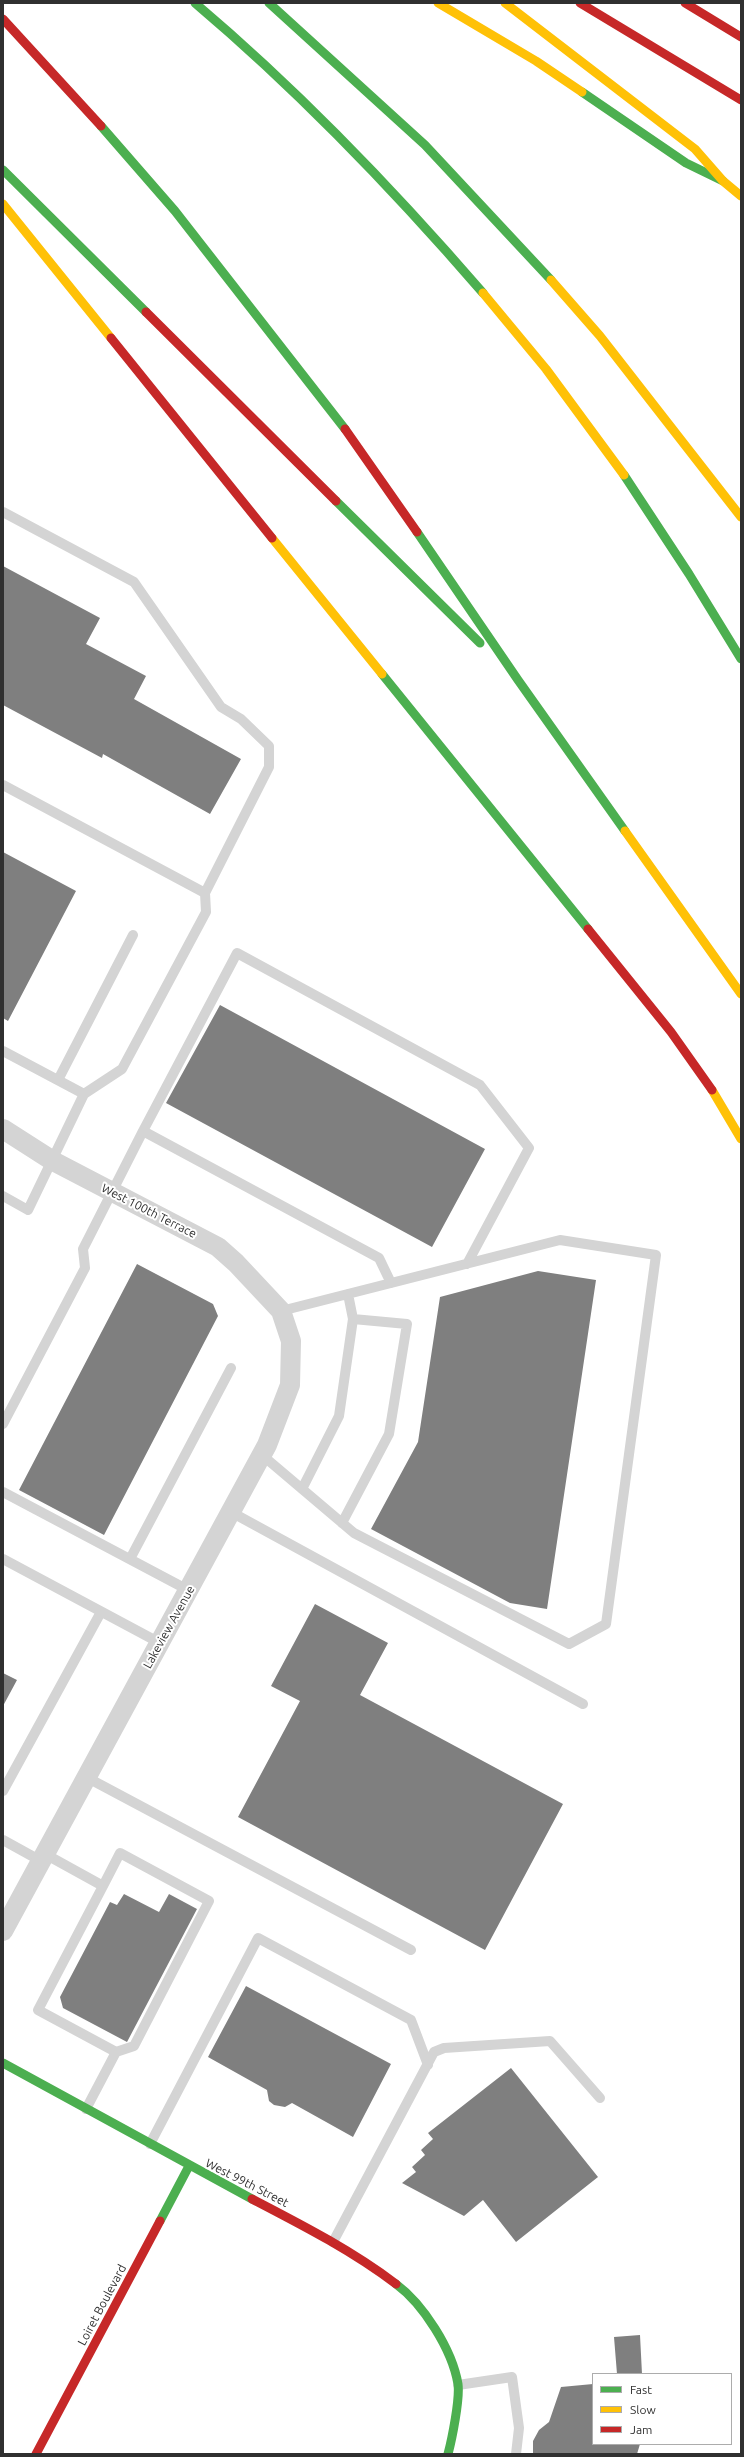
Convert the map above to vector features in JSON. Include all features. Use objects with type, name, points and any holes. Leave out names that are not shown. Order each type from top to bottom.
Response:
[{"type":"main road","points":[[195,3],[278,76],[338,136],[409,210],[480,290],[597,436],[652,516],[741,659]]},
{"type":"main road","points":[[269,3],[425,144],[516,241],[600,336],[741,517]]},
{"type":"main road","points":[[438,3],[536,61],[686,163],[723,181]]},
{"type":"main road","points":[[505,3],[695,149],[723,181],[741,196]]},
{"type":"main road","points":[[580,3],[741,100]]},
{"type":"main road","points":[[685,3],[741,37]]},
{"type":"main road","points":[[3,19],[108,134],[245,296],[366,457],[518,680],[741,994]]},
{"type":"main road","points":[[3,170],[518,680]]},
{"type":"main road","points":[[3,204],[671,1032],[707,1082],[741,1139]]},
{"type":"main road","name":"West 99th Street","points":[[3,2063],[189,2166],[333,2242],[365,2261],[412,2296],[434,2328],[450,2359],[458,2385]]},
{"type":"main road","name":"Loiret Boulevard","points":[[36,2454],[189,2166]]},
{"type":"main road","points":[[448,2454],[452,2440],[458,2385]]},
{"type":"street","name":"West 100th Terrace","points":[[3,1129],[53,1161],[218,1248],[236,1263],[281,1311]]},
{"type":"street","name":"Lakeview Avenue","points":[[3,1931],[262,1455],[290,1385],[291,1341],[281,1311]]},
{"type":"lane","points":[[3,512],[134,582],[221,707],[241,719],[269,746],[269,767],[205,893],[206,912],[122,1069],[84,1094],[53,1161],[28,1210],[3,1196]]},
{"type":"lane","points":[[3,785],[205,893]]},
{"type":"lane","points":[[58,1080],[134,935]]},
{"type":"lane","points":[[3,1424],[85,1268],[83,1249],[111,1192],[237,953],[480,1085],[529,1148],[467,1264]]},
{"type":"lane","points":[[3,1051],[84,1094]]},
{"type":"lane","points":[[143,1131],[379,1258],[391,1283]]},
{"type":"lane","points":[[262,1455],[354,1533],[569,1644],[606,1624],[656,1255],[560,1240],[281,1311]]},
{"type":"lane","points":[[302,1489],[339,1416],[353,1318],[348,1294]]},
{"type":"lane","points":[[342,1523],[388,1434],[407,1324],[353,1318]]},
{"type":"lane","points":[[130,1559],[231,1368]]},
{"type":"lane","points":[[3,1492],[188,1590]]},
{"type":"lane","points":[[231,1512],[583,1704]]},
{"type":"lane","points":[[3,1559],[160,1643]]},
{"type":"lane","points":[[3,1791],[101,1612]]},
{"type":"lane","points":[[86,1777],[411,1950]]},
{"type":"lane","points":[[3,1840],[103,1886]]},
{"type":"lane","points":[[86,2109],[116,2052],[134,2046],[209,1901],[120,1853],[38,2010],[116,2052]]},
{"type":"lane","points":[[150,2144],[258,1938],[410,2020],[428,2065]]},
{"type":"lane","points":[[333,2242],[434,2052],[444,2048],[550,2041],[600,2098]]},
{"type":"lane","points":[[458,2385],[512,2377],[519,2428],[516,2454]]},
{"type":"building","points":[[3,566],[100,618],[86,644],[146,676],[134,699],[241,759],[210,814],[103,754],[102,758],[3,705]]},
{"type":"building","points":[[3,852],[76,891],[8,1021],[3,1018]]},
{"type":"building","points":[[220,1005],[485,1149],[432,1247],[166,1103]]},
{"type":"building","points":[[137,1264],[213,1304],[218,1316],[104,1535],[19,1490]]},
{"type":"building","points":[[538,1271],[596,1280],[547,1609],[510,1603],[371,1529],[418,1442],[440,1297]]},
{"type":"building","points":[[315,1604],[388,1643],[360,1695],[563,1804],[485,1950],[238,1817],[300,1701],[271,1686]]},
{"type":"building","points":[[3,1673],[17,1680],[3,1706]]},
{"type":"building","points":[[124,1894],[159,1912],[169,1894],[197,1909],[127,2042],[63,2008],[60,1997],[110,1902],[117,1905]]},
{"type":"building","points":[[246,1986],[391,2064],[353,2137],[292,2103],[285,2107],[274,2105],[269,2101],[267,2090],[208,2057]]},
{"type":"building","points":[[511,2068],[598,2177],[516,2242],[483,2200],[464,2216],[402,2183],[416,2172],[412,2167],[425,2155],[421,2150],[433,2139],[428,2133]]},
{"type":"building","points":[[640,2335],[642,2373],[617,2373],[614,2337]]},
{"type":"building","points":[[592,2384],[592,2445],[640,2445],[637,2454],[533,2454],[533,2441],[539,2430],[549,2422],[561,2387]]},
{"type":"traffic: fast","points":[[195,3],[271,71],[345,142],[483,293]]},
{"type":"traffic: fast","points":[[269,3],[425,145],[551,280]]},
{"type":"traffic: fast","points":[[582,92],[686,163],[723,181]]},
{"type":"traffic: fast","points":[[101,126],[175,211],[345,429]]},
{"type":"traffic: fast","points":[[3,170],[146,312]]},
{"type":"traffic: fast","points":[[624,475],[689,574],[741,659]]},
{"type":"traffic: fast","points":[[336,501],[480,643]]},
{"type":"traffic: fast","points":[[417,532],[518,680],[625,831]]},
{"type":"traffic: fast","points":[[382,674],[588,929]]},
{"type":"traffic: fast","points":[[3,2063],[252,2199]]},
{"type":"traffic: fast","points":[[160,2221],[189,2166]]},
{"type":"traffic: fast","points":[[396,2284],[416,2303],[435,2328],[450,2356],[455,2370],[458,2384],[458,2399],[448,2454]]},
{"type":"traffic: slow","points":[[438,3],[536,61],[582,92]]},
{"type":"traffic: slow","points":[[505,3],[695,149],[723,181],[741,196]]},
{"type":"traffic: slow","points":[[3,204],[111,338]]},
{"type":"traffic: slow","points":[[551,280],[600,336],[741,517]]},
{"type":"traffic: slow","points":[[483,293],[546,369],[624,475]]},
{"type":"traffic: slow","points":[[272,538],[382,674]]},
{"type":"traffic: slow","points":[[625,831],[741,994]]},
{"type":"traffic: slow","points":[[712,1090],[741,1139]]},
{"type":"traffic: jam","points":[[580,3],[741,100]]},
{"type":"traffic: jam","points":[[685,3],[741,37]]},
{"type":"traffic: jam","points":[[3,19],[101,126]]},
{"type":"traffic: jam","points":[[146,312],[336,501]]},
{"type":"traffic: jam","points":[[111,338],[272,538]]},
{"type":"traffic: jam","points":[[345,429],[417,532]]},
{"type":"traffic: jam","points":[[588,929],[671,1032],[712,1090]]},
{"type":"traffic: jam","points":[[252,2199],[308,2228],[344,2249],[396,2284]]},
{"type":"traffic: jam","points":[[36,2454],[160,2221]]}]
